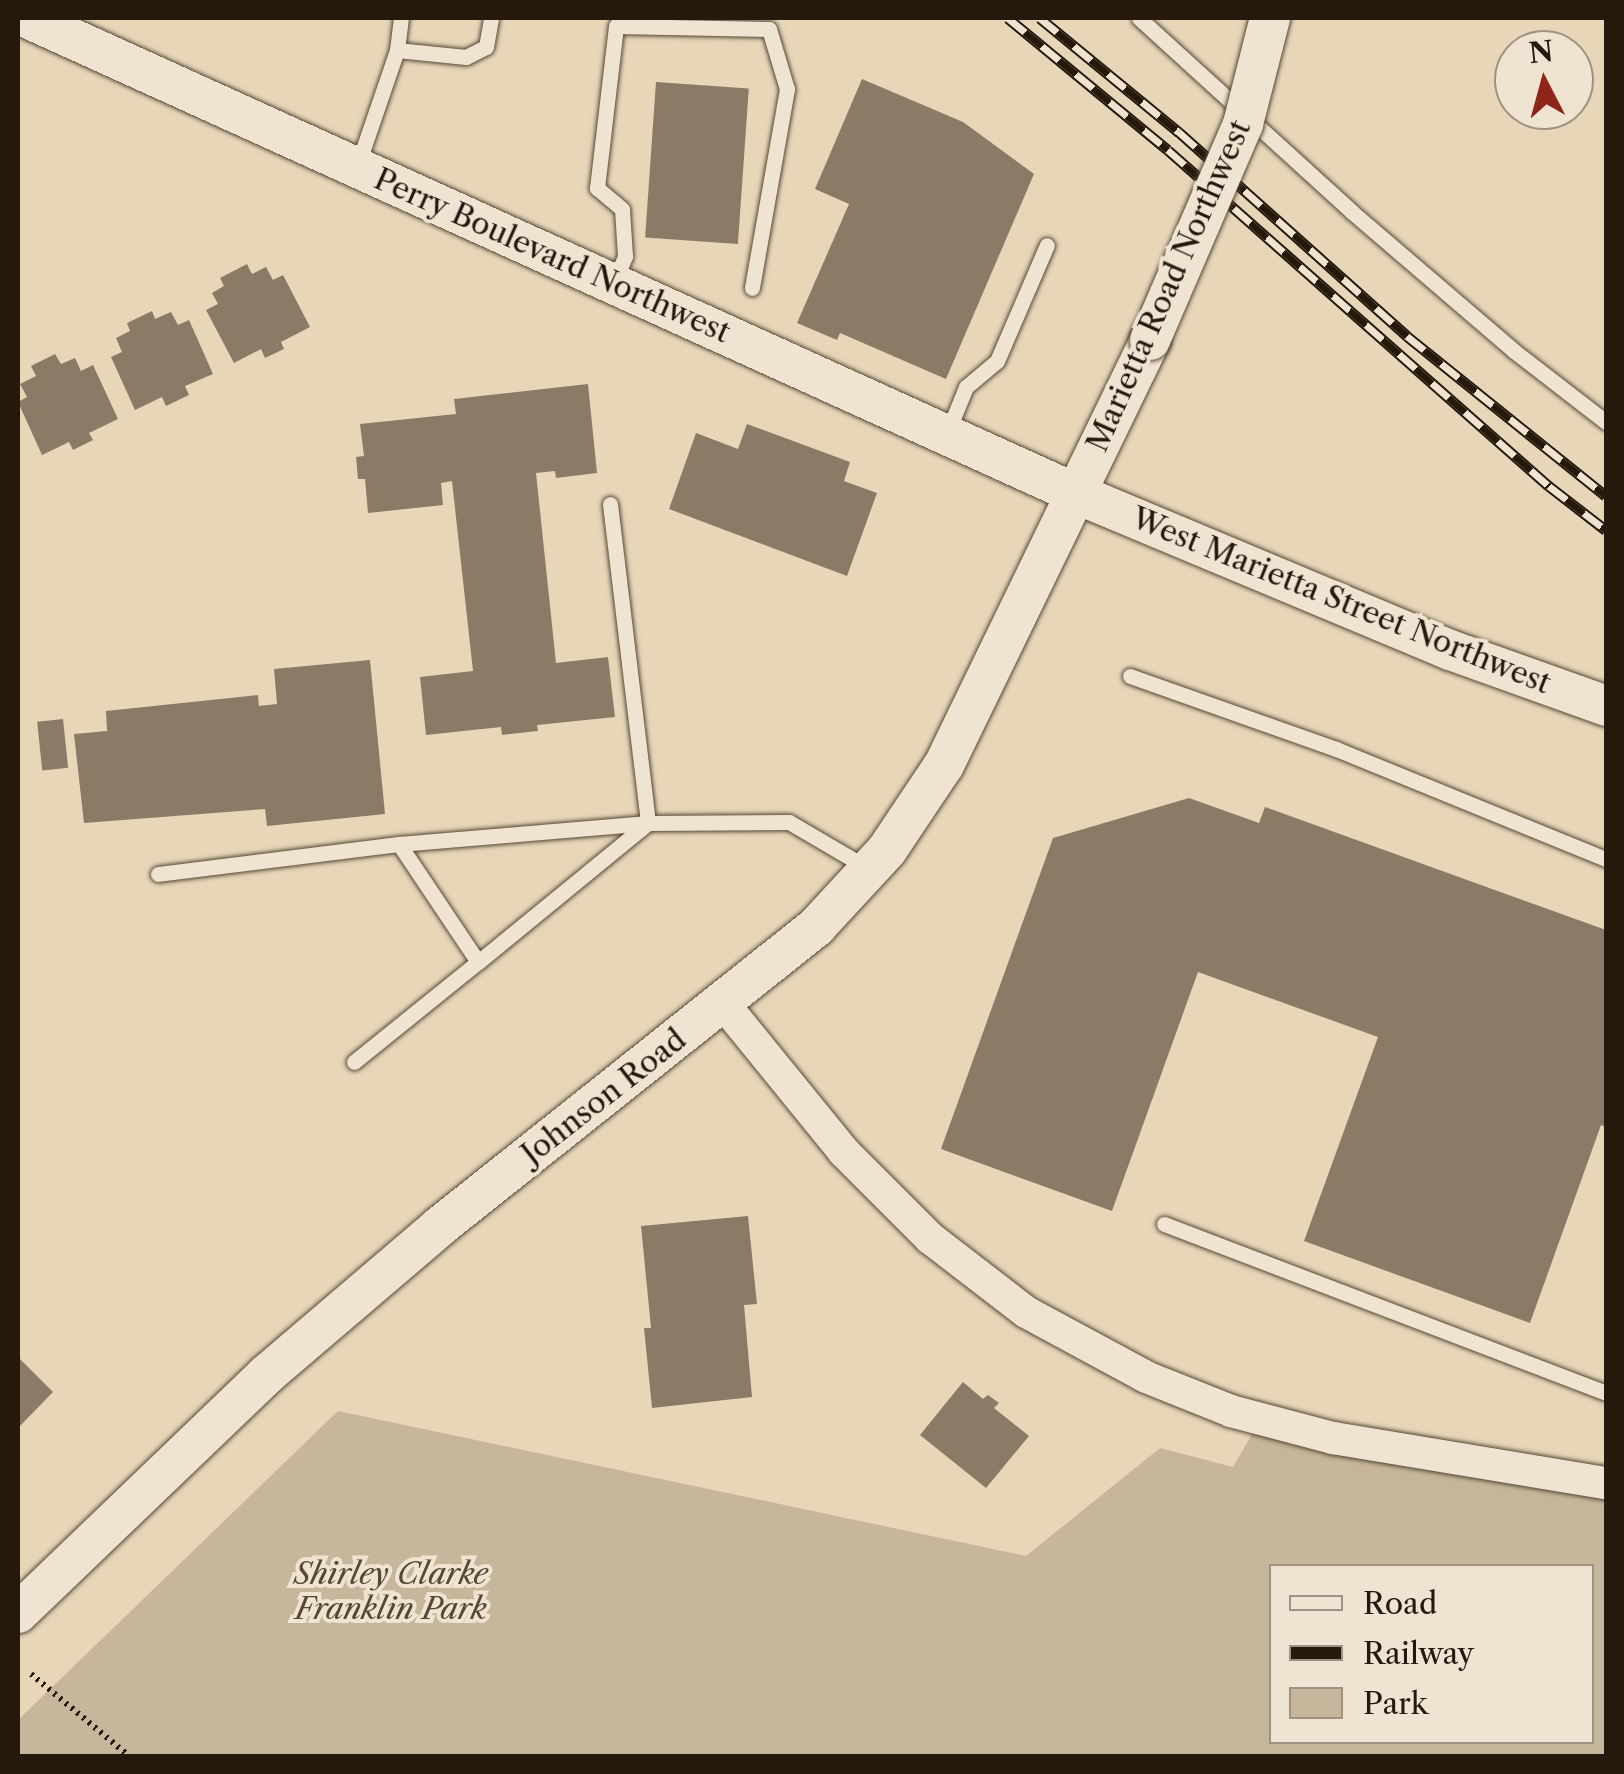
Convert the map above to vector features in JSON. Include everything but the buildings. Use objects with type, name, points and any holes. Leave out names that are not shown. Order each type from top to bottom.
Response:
[{"type":"street","name":"Perry Boulevard Northwest","points":[[28,18],[1076,494]]},
{"type":"street","name":"Marietta Road Northwest","points":[[1076,494],[1150,340],[1244,124],[1270,18]]},
{"type":"street","name":"West Marietta Street Northwest","points":[[1076,494],[1450,650],[1606,706]]},
{"type":"street","name":"Johnson Road","points":[[18,1613],[266,1375],[439,1227],[816,926],[869,869],[944,765],[1076,494]]},
{"type":"street","points":[[723,1002],[844,1152],[930,1238],[1026,1312],[1146,1378],[1230,1411],[1333,1438],[1606,1483]]},
{"type":"lane","points":[[356,167],[397,50],[400,18]]},
{"type":"lane","points":[[397,50],[466,57],[486,47],[492,18]]},
{"type":"lane","points":[[1139,18],[1352,212],[1514,351],[1606,422]]},
{"type":"lane","points":[[614,284],[625,256],[622,209],[597,188],[618,22],[764,24],[787,89],[752,288]]},
{"type":"lane","points":[[946,435],[966,387],[997,361],[1047,245]]},
{"type":"lane","points":[[610,504],[648,823]]},
{"type":"lane","points":[[1130,676],[1336,749],[1520,828],[1606,859]]},
{"type":"lane","points":[[158,874],[398,844],[648,823],[789,822],[869,869]]},
{"type":"lane","points":[[354,1062],[648,823]]},
{"type":"lane","points":[[398,844],[478,962]]},
{"type":"lane","points":[[1164,1224],[1606,1394]]},
{"type":"path","points":[[30,1674],[129,1756]]},
{"type":"green space","name":"Shirley Clarke Franklin Park","points":[[1266,1410],[1606,1492],[1606,1756],[18,1756],[18,1720],[338,1411],[1026,1556],[1160,1448],[1233,1467]]},
{"type":"railway","points":[[1008,18],[1168,150],[1549,486],[1606,530]]},
{"type":"railway","points":[[1040,18],[1179,132],[1407,336],[1606,496]]}]
